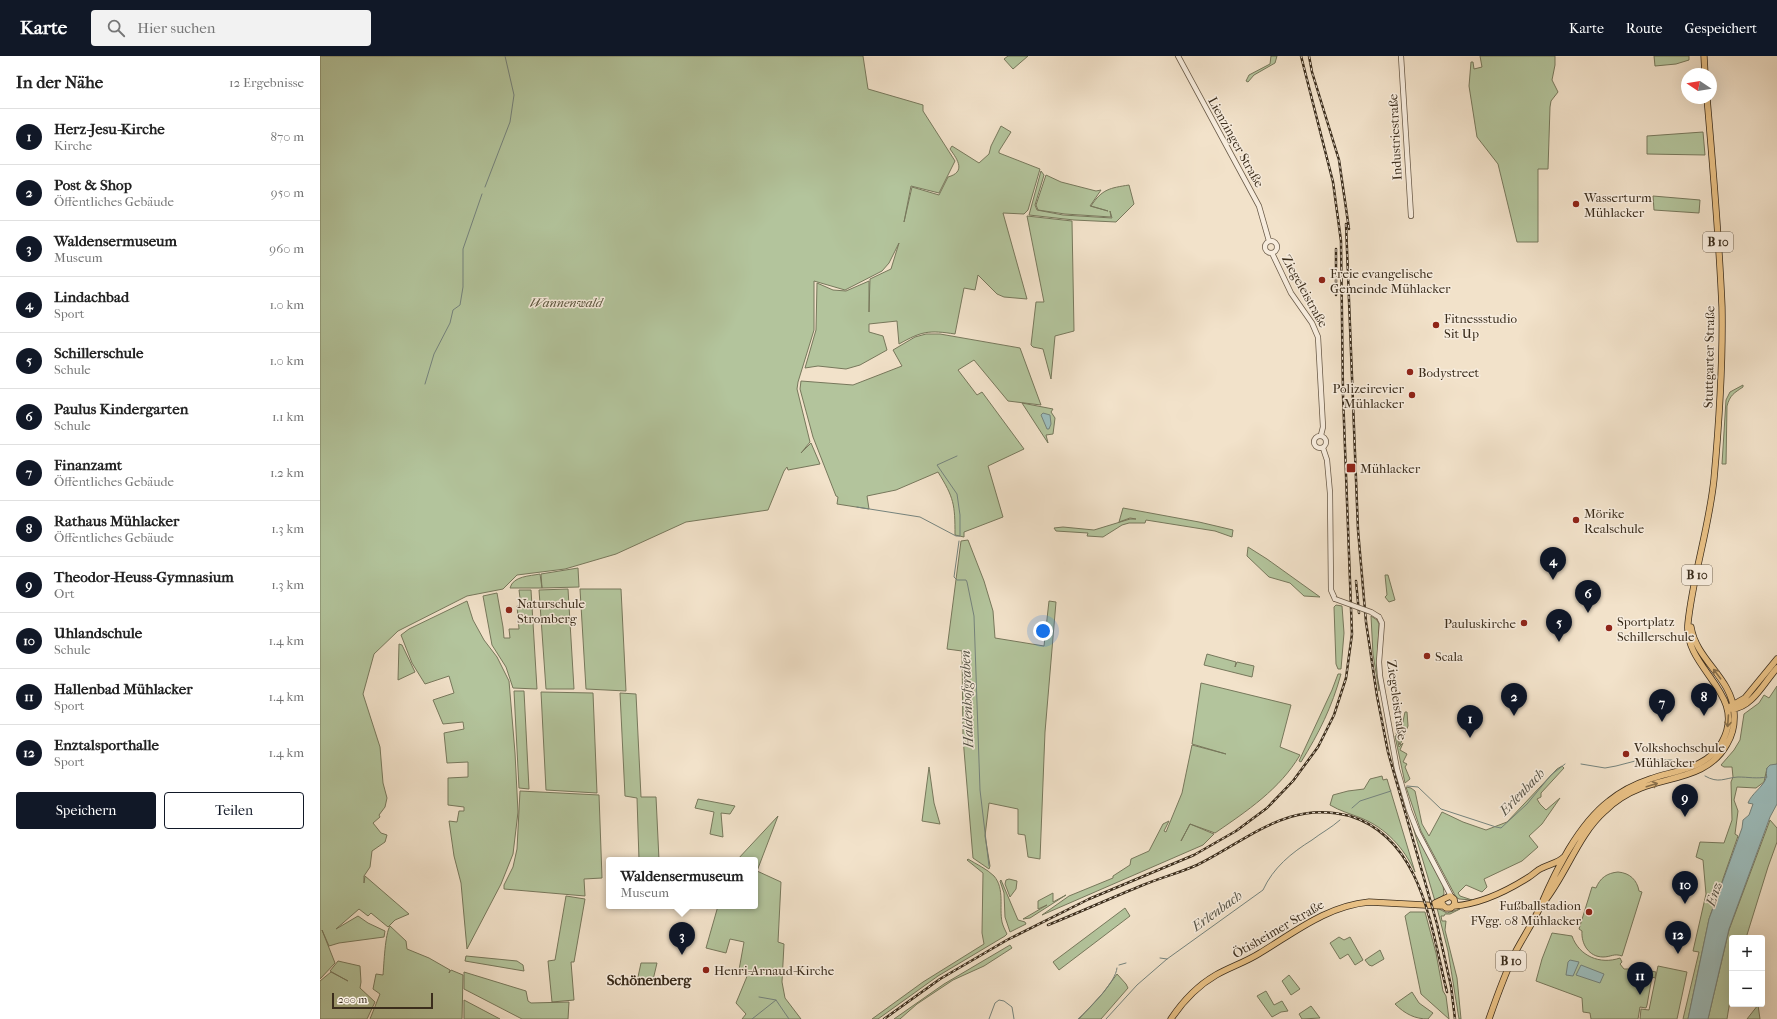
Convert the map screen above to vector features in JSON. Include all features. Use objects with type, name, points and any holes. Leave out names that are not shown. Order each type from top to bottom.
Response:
[{"type":"main road","points":[[1704,56],[1705,68]]},
{"type":"main road","name":"Stuttgarter Straße","points":[[1707,104],[1720,280],[1722,334],[1714,480],[1708,523],[1688,623],[1692,648],[1698,660],[1719,689],[1727,708]]},
{"type":"main road","name":"Stuttgarter Straße","points":[[1690,614],[1694,638],[1704,656],[1731,695],[1734,707]]},
{"type":"main road","points":[[1734,723],[1738,712],[1745,701],[1777,660]]},
{"type":"main road","points":[[1727,708],[1734,707],[1745,701],[1777,668]]},
{"type":"main road","points":[[1731,695],[1736,699],[1745,701]]},
{"type":"main road","name":"B 10","points":[[1489,1019],[1514,956],[1560,872],[1591,826],[1604,812],[1633,792],[1689,775],[1708,766],[1725,748],[1730,739],[1734,723],[1734,707]]},
{"type":"main road","name":"B 10","points":[[1560,872],[1568,852],[1589,820],[1609,800],[1626,789],[1647,780],[1688,769],[1707,759],[1717,750],[1724,738],[1728,725],[1727,708]]},
{"type":"main road","points":[[1449,901],[1471,904],[1509,888],[1547,866],[1560,861],[1568,852]]},
{"type":"main road","points":[[1547,866],[1560,872]]},
{"type":"main road","name":"Ötisheimer Straße","points":[[1171,1019],[1190,994],[1217,975],[1257,955],[1329,911],[1358,903],[1369,902],[1433,904],[1449,901]]},
{"type":"street","name":"Lienzinger Straße","points":[[1178,56],[1259,206],[1269,241]]},
{"type":"street","name":"Industriestraße","points":[[1401,56],[1411,216]]},
{"type":"street","name":"Lienzinger Straße","points":[[1269,241],[1276,242],[1278,246],[1276,252],[1268,252],[1266,249],[1266,243],[1269,241]]},
{"type":"street","name":"Ziegeleistraße","points":[[1272,253],[1291,293],[1312,323],[1318,337],[1323,427],[1321,435],[1317,436],[1314,442],[1316,447],[1323,448]]},
{"type":"street","name":"Ziegeleistraße","points":[[1321,435],[1326,441],[1323,448],[1329,486],[1331,590],[1335,599],[1371,612],[1381,619],[1380,676],[1397,769],[1414,823],[1444,882],[1449,901]]},
{"type":"street","points":[[1698,660],[1704,656]]},
{"type":"street","points":[[1589,820],[1591,826]]},
{"type":"green space","name":"Wannenwald","points":[[320,56],[863,56],[868,89],[923,105],[923,111],[955,161],[939,193],[911,186],[904,222],[912,187],[939,195],[948,177],[954,175],[959,169],[958,161],[950,149],[952,146],[979,163],[989,154],[991,146],[1001,126],[1011,132],[999,153],[1040,169],[1028,210],[1024,214],[1003,213],[1027,299],[1004,297],[997,294],[978,275],[975,290],[964,288],[955,334],[932,332],[920,334],[899,344],[897,321],[869,324],[869,332],[883,336],[887,350],[860,365],[846,369],[818,366],[805,368],[816,330],[817,283],[833,290],[846,291],[869,281],[869,312],[870,279],[891,269],[899,243],[889,263],[882,271],[845,290],[814,281],[814,330],[797,389],[810,442],[801,453],[811,443],[820,464],[788,470],[787,467],[768,510],[686,522],[616,554],[565,569],[517,575],[503,589],[467,596],[398,631],[374,654],[363,694],[380,747],[383,783],[387,798],[385,807],[379,815],[380,817],[373,823],[381,833],[387,835],[385,842],[372,851],[370,867],[364,876],[364,883],[365,876],[409,914],[395,920],[388,927],[371,913],[368,916],[359,909],[336,929],[358,916],[368,923],[385,931],[384,937],[339,943],[329,946],[322,930],[335,963],[320,979]]},
{"type":"green space","points":[[1008,56],[1028,56],[1013,69],[1004,59]]},
{"type":"green space","points":[[1271,56],[1277,56],[1275,63],[1254,75],[1248,82],[1246,81],[1249,75],[1270,64]]},
{"type":"green space","points":[[1480,56],[1555,56],[1552,80],[1558,92],[1551,101],[1550,107],[1548,169],[1538,169],[1538,242],[1517,242],[1498,164],[1477,137],[1469,86],[1471,62],[1473,62],[1474,69],[1482,67]]},
{"type":"green space","points":[[1654,56],[1689,56],[1689,60],[1676,64],[1655,66]]},
{"type":"green space","points":[[1703,132],[1705,155],[1647,154],[1647,136]]},
{"type":"green space","points":[[1041,171],[1044,175],[1035,205],[1037,210],[1063,215],[1112,218],[1110,211],[1111,217],[1065,214],[1038,210],[1036,205],[1046,175],[1061,182],[1096,191],[1101,190],[1090,206],[1108,211],[1091,206],[1099,196],[1107,190],[1129,185],[1134,204],[1116,222],[1074,220],[1029,215]]},
{"type":"green space","points":[[1653,196],[1700,200],[1699,213],[1654,210]]},
{"type":"green space","points":[[1027,216],[1072,221],[1074,331],[1055,336],[1051,379],[1043,349],[1033,347],[1031,345],[1036,302],[1044,302]]},
{"type":"green space","points":[[926,334],[940,334],[1020,348],[1041,405],[1008,401],[974,360],[958,370],[977,395],[982,392],[1024,449],[988,466],[1003,517],[964,532],[964,537],[955,535],[954,508],[947,488],[938,472],[896,490],[867,496],[869,509],[837,504],[838,497],[836,496],[813,437],[800,389],[801,381],[853,385],[902,366],[893,350],[915,337]]},
{"type":"green space","points":[[1743,385],[1743,387],[1731,397],[1728,402],[1726,464],[1722,464],[1726,400],[1730,392]]},
{"type":"green space","points":[[1022,403],[1053,409],[1051,412],[1055,418],[1053,434],[1046,435],[1048,443]]},
{"type":"green space","points":[[1123,508],[1233,530],[1232,537],[1215,531],[1146,520],[1145,523],[1129,523],[1122,525],[1103,537],[1087,536],[1088,533],[1056,531],[1054,528],[1063,527],[1094,530],[1130,519],[1136,519],[1130,518],[1119,522]]},
{"type":"green space","points":[[968,540],[984,581],[993,611],[995,638],[1044,646],[1049,601],[1056,602],[1045,732],[1040,859],[1028,857],[1025,835],[1018,834],[1018,809],[989,803],[985,836],[990,866],[989,869],[973,858],[963,738],[962,651],[947,649],[961,541]]},
{"type":"green space","points":[[1248,547],[1320,597],[1304,596],[1290,583],[1269,577],[1247,556]]},
{"type":"green space","points":[[578,568],[579,587],[542,588],[541,574]]},
{"type":"green space","points":[[540,574],[542,588],[510,588],[518,579]]},
{"type":"green space","points":[[1385,575],[1388,575],[1395,600],[1389,602],[1385,597],[1387,595]]},
{"type":"green space","points":[[568,589],[574,689],[546,689],[539,590]]},
{"type":"green space","points":[[580,589],[621,589],[626,691],[586,689]]},
{"type":"green space","points":[[519,590],[531,590],[537,689],[513,688],[506,667],[492,645],[483,596],[497,593],[504,638],[510,638],[509,629],[519,629],[517,606],[521,606]]},
{"type":"green space","points":[[467,601],[473,620],[484,640],[497,657],[509,681],[518,812],[513,854],[501,884],[467,949],[461,883],[454,856],[449,821],[457,822],[459,811],[464,811],[464,807],[448,805],[448,778],[468,777],[468,762],[447,763],[444,733],[464,729],[463,722],[443,724],[433,700],[454,693],[449,676],[425,684],[412,663],[401,635],[409,629]]},
{"type":"green space","points":[[1336,605],[1342,606],[1344,633],[1341,669],[1338,669],[1336,664],[1334,607]]},
{"type":"green space","points":[[1371,616],[1377,620],[1379,624],[1377,668],[1379,691],[1373,654]]},
{"type":"green space","points":[[399,644],[402,645],[415,672],[398,680]]},
{"type":"green space","points":[[1207,654],[1236,662],[1235,667],[1237,662],[1254,666],[1252,677],[1204,665]]},
{"type":"green space","points":[[1338,674],[1341,674],[1329,709],[1314,741],[1301,762],[1299,761]]},
{"type":"green space","points":[[1201,683],[1291,705],[1280,747],[1300,755],[1283,778],[1251,808],[1215,833],[1190,824],[1214,834],[1203,845],[1042,915],[1069,896],[1113,878],[1113,876],[1130,865],[1131,859],[1149,851],[1163,824],[1169,821],[1164,831],[1166,832],[1182,793],[1192,745],[1226,754],[1192,744]]},
{"type":"green space","points":[[1777,686],[1777,764],[1767,768],[1764,782],[1756,788],[1737,787],[1734,800],[1738,811],[1735,834],[1738,836],[1709,919],[1688,1019],[1683,1019],[1699,952],[1693,951],[1706,894],[1703,860],[1696,857],[1700,842],[1724,843],[1732,820],[1732,767],[1724,767],[1721,765],[1734,750],[1740,740],[1744,714],[1759,703],[1764,695],[1769,698]]},
{"type":"green space","points":[[514,691],[524,691],[529,789],[519,788]]},
{"type":"green space","points":[[541,692],[593,693],[597,793],[546,790]]},
{"type":"green space","points":[[620,693],[636,694],[641,797],[656,797],[659,857],[639,857],[637,798],[625,796]]},
{"type":"green space","points":[[1405,712],[1407,712],[1408,726],[1400,745],[1396,733],[1402,726]]},
{"type":"green space","points":[[1395,736],[1397,736],[1399,747],[1403,743],[1400,750],[1407,754],[1403,762],[1407,764],[1405,767],[1410,779],[1405,783]]},
{"type":"green space","points":[[1562,766],[1564,768],[1541,793],[1541,797],[1537,799],[1546,810],[1560,798],[1542,824],[1529,836],[1538,847],[1522,861],[1484,879],[1487,887],[1482,892],[1466,885],[1458,893],[1460,896],[1472,900],[1459,899],[1456,897],[1421,831],[1406,787],[1415,791],[1422,824],[1429,836],[1442,812],[1463,822],[1486,830],[1507,822],[1557,769]]},
{"type":"green space","points":[[929,767],[934,803],[940,824],[922,821]]},
{"type":"green space","points":[[1382,776],[1383,780],[1387,779],[1415,872],[1411,863],[1400,847],[1386,833],[1370,822],[1330,805],[1333,795],[1364,789],[1370,779]]},
{"type":"green space","points":[[520,791],[599,795],[602,878],[584,879],[585,896],[504,889],[504,885],[513,867],[517,849]]},
{"type":"green space","points":[[698,799],[735,806],[730,814],[721,813],[723,837],[710,834],[714,812],[695,808]]},
{"type":"green space","points":[[778,816],[758,868],[758,857],[740,857]]},
{"type":"green space","points":[[1770,820],[1777,828],[1777,842],[1747,935],[1729,935],[1729,1007],[1727,1019],[1708,1019],[1729,930]]},
{"type":"green space","points":[[1412,824],[1443,885],[1444,894],[1440,899],[1435,901]]},
{"type":"green space","points":[[968,859],[988,871],[997,881],[1001,892],[1002,922],[1007,934],[938,976],[878,1019],[872,1019],[923,982],[984,944],[982,933],[983,873],[967,860]]},
{"type":"green space","points":[[758,871],[781,882],[778,942],[784,944],[782,982],[785,998],[801,1019],[742,1019],[746,1014],[736,1003],[748,974],[739,970],[744,942],[730,939],[726,953],[706,948],[717,909],[758,909]]},
{"type":"green space","points":[[1618,872],[1626,874],[1635,880],[1639,891],[1642,892],[1622,956],[1617,955],[1603,957],[1594,955],[1587,949],[1583,941],[1582,931],[1579,929],[1592,887],[1596,888],[1600,881],[1607,875]]},
{"type":"green space","points":[[1009,879],[1017,881],[1016,889],[1010,897],[1005,884],[1006,880]]},
{"type":"green space","points":[[1001,880],[1018,920],[1025,922],[1026,924],[1010,932],[1005,917],[1004,893]]},
{"type":"green space","points":[[1053,893],[1053,902],[1066,895],[1030,918],[1023,919],[1047,905],[1038,909],[1038,901]]},
{"type":"green space","points":[[566,896],[585,899],[574,962],[571,962],[574,1000],[552,1002],[548,961],[555,960]]},
{"type":"green space","points":[[1125,908],[1130,916],[1059,970],[1053,962]]},
{"type":"green space","points":[[1437,908],[1447,913],[1460,909],[1450,914],[1441,916],[1442,921],[1446,921],[1445,930],[1457,978],[1461,1019],[1459,1019],[1448,951]]},
{"type":"green space","points":[[1410,912],[1425,912],[1436,953],[1443,991],[1446,996],[1449,1019],[1421,994],[1405,916]]},
{"type":"green space","points":[[390,926],[406,941],[407,949],[429,958],[450,970],[449,973],[451,970],[463,975],[462,1019],[370,1019],[380,994],[373,989],[376,974],[383,975],[386,942]]},
{"type":"green space","points":[[1552,933],[1572,936],[1580,949],[1591,957],[1605,960],[1620,958],[1622,962],[1620,964],[1624,969],[1629,969],[1629,973],[1632,971],[1639,972],[1640,969],[1656,972],[1655,978],[1652,977],[1646,1008],[1640,1007],[1638,1019],[1591,1019],[1590,1013],[1583,1012],[1582,998],[1536,981],[1542,959]]},
{"type":"green space","points":[[1339,937],[1344,940],[1350,937],[1363,960],[1355,965],[1348,954],[1340,959],[1330,943]]},
{"type":"green space","points":[[1010,945],[1012,948],[984,966],[953,980],[917,1004],[900,1019],[894,1019],[944,984]]},
{"type":"green space","points":[[1380,950],[1384,959],[1372,966],[1369,965],[1365,960]]},
{"type":"green space","points":[[466,956],[517,961],[523,965],[524,971],[465,961]]},
{"type":"green space","points":[[338,961],[360,966],[360,988],[375,1002],[367,1019],[320,1019],[320,981],[331,972],[348,981],[330,971]]},
{"type":"green space","points":[[641,963],[657,963],[653,980],[638,977]]},
{"type":"green space","points":[[1658,966],[1687,972],[1677,1019],[1640,1019],[1641,1009],[1649,1010]]},
{"type":"green space","points":[[464,972],[526,991],[528,1001],[531,1003],[569,1002],[568,1019],[522,1019],[464,989]]},
{"type":"green space","points":[[1117,974],[1128,988],[1101,1019],[1079,1019],[1103,993]]},
{"type":"green space","points":[[1289,975],[1300,989],[1291,995],[1282,981]]},
{"type":"green space","points":[[1266,991],[1274,1005],[1282,1001],[1288,1011],[1281,1012],[1272,1017],[1257,996]]},
{"type":"green space","points":[[1412,992],[1419,1003],[1433,1013],[1428,1019],[1410,1015],[1395,1004]]},
{"type":"green space","points":[[464,1000],[500,1019],[464,1019]]},
{"type":"green space","points":[[1311,1006],[1320,1018],[1302,1019],[1299,1014]]},
{"type":"green space","points":[[1756,1007],[1758,1007],[1760,1019],[1747,1019]]},
{"type":"water","points":[[1043,413],[1050,415],[1051,424],[1049,429],[1047,429],[1041,415]]},
{"type":"water","points":[[1777,764],[1777,804],[1770,817],[1729,929],[1708,1019],[1688,1019],[1709,919],[1742,828],[1743,820],[1749,815],[1753,804],[1748,803],[1765,781],[1767,768],[1770,765]]},
{"type":"water","points":[[1570,960],[1579,962],[1573,976],[1566,975],[1568,962]]},
{"type":"water","points":[[1581,965],[1604,974],[1600,983],[1576,975]]},
{"type":"waterway","points":[[485,187],[510,122],[514,95],[505,56]]},
{"type":"waterway","points":[[425,384],[434,354],[450,323],[453,310],[460,305],[463,287],[463,249],[482,194]]},
{"type":"waterway","points":[[857,507],[920,517],[956,536],[960,536],[960,515],[957,494],[937,465],[957,456]]},
{"type":"waterway","name":"Haldenhofgraben","points":[[959,541],[954,577],[957,580],[966,580],[974,616],[980,790],[989,866]]},
{"type":"waterway","name":"Erlenbach","points":[[1581,764],[1605,768],[1639,760],[1672,760]]},
{"type":"waterway","name":"Erlenbach","points":[[1407,786],[1418,787],[1441,809],[1501,828],[1527,804],[1551,775],[1565,764]]},
{"type":"waterway","name":"Erlenbach","points":[[1705,776],[1714,780],[1738,777],[1767,777]]},
{"type":"waterway","name":"Erlenbach","points":[[1352,808],[1360,801],[1391,791]]},
{"type":"waterway","name":"Erlenbach","points":[[1106,1019],[1137,985],[1167,959],[1263,890],[1267,882],[1283,862],[1297,850],[1340,820]]},
{"type":"waterway","name":"Erlenbach","points":[[1160,958],[1167,959]]},
{"type":"waterway","points":[[1119,965],[1126,963]]},
{"type":"waterway","points":[[1078,1019],[1107,988],[1117,968]]},
{"type":"waterway","points":[[759,997],[776,1000]]},
{"type":"waterway","points":[[752,1019],[776,1000],[789,1019]]},
{"type":"waterway","points":[[989,1019],[995,1003],[999,1000],[1004,1001],[1012,1007],[1014,1019]]},
{"type":"railway","points":[[884,1019],[940,979],[1007,940],[1089,899],[1194,855],[1236,831],[1267,808],[1293,781],[1318,747],[1334,715],[1346,678],[1352,634],[1343,395],[1341,241],[1333,182],[1301,56]]},
{"type":"railway","points":[[1309,56],[1312,72],[1339,160],[1349,229]]},
{"type":"railway","points":[[1346,224],[1358,530],[1366,622],[1377,696],[1388,752],[1437,924],[1451,986],[1455,1019]]},
{"type":"railway","points":[[1336,249],[1336,295]]},
{"type":"railway","points":[[1356,581],[1359,613]]},
{"type":"railway","points":[[1048,925],[1143,885],[1197,865],[1278,821],[1297,815],[1312,813],[1343,814],[1374,828],[1394,844],[1409,865],[1420,889],[1429,915],[1447,992]]},
{"type":"place","name":"Wasserturm Mühlacker","points":[[1576,204]]},
{"type":"place","name":"Freie evangelische Gemeinde Mühlacker","points":[[1322,280]]},
{"type":"place","name":"Fitnessstudio Sit Up","points":[[1436,325]]},
{"type":"place","name":"Bodystreet","points":[[1410,372]]},
{"type":"place","name":"Polizeirevier Mühlacker","points":[[1412,395]]},
{"type":"place","name":"Mühlacker","points":[[1351,468]]},
{"type":"place","name":"Mörike Realschule","points":[[1576,520]]},
{"type":"place","name":"Lindachbad","points":[[1553,580]]},
{"type":"place","name":"Naturschule Stromberg","points":[[509,610]]},
{"type":"place","name":"Paulus Kindergarten","points":[[1588,613]]},
{"type":"place","name":"Pauluskirche","points":[[1524,623]]},
{"type":"place","name":"Sportplatz Schillerschule","points":[[1609,628]]},
{"type":"place","name":"Schillerschule","points":[[1559,642]]},
{"type":"place","name":"Scala","points":[[1427,656]]},
{"type":"place","name":"Post & Shop","points":[[1514,716]]},
{"type":"place","name":"Rathaus Mühlacker","points":[[1704,716]]},
{"type":"place","name":"Finanzamt","points":[[1662,722]]},
{"type":"place","name":"Herz-Jesu-Kirche","points":[[1470,738]]},
{"type":"place","name":"Volkshochschule Mühlacker","points":[[1626,754]]},
{"type":"place","name":"Theodor-Heuss-Gymnasium","points":[[1685,817]]},
{"type":"place","name":"Uhlandschule","points":[[1685,904]]},
{"type":"place","name":"Fußballstadion FVgg. 08 Mühlacker","points":[[1589,912]]},
{"type":"place","name":"Enztalsporthalle","points":[[1678,954]]},
{"type":"place","name":"Waldensermuseum","points":[[682,955]]},
{"type":"place","name":"Henri-Arnaud-Kirche","points":[[706,970]]},
{"type":"place","name":"Hallenbad Mühlacker","points":[[1640,995]]},
{"type":"district","name":"Schönenberg","points":[[649,980]]},
{"type":"water label","name":"Enz","points":[[1714,894]]}]
